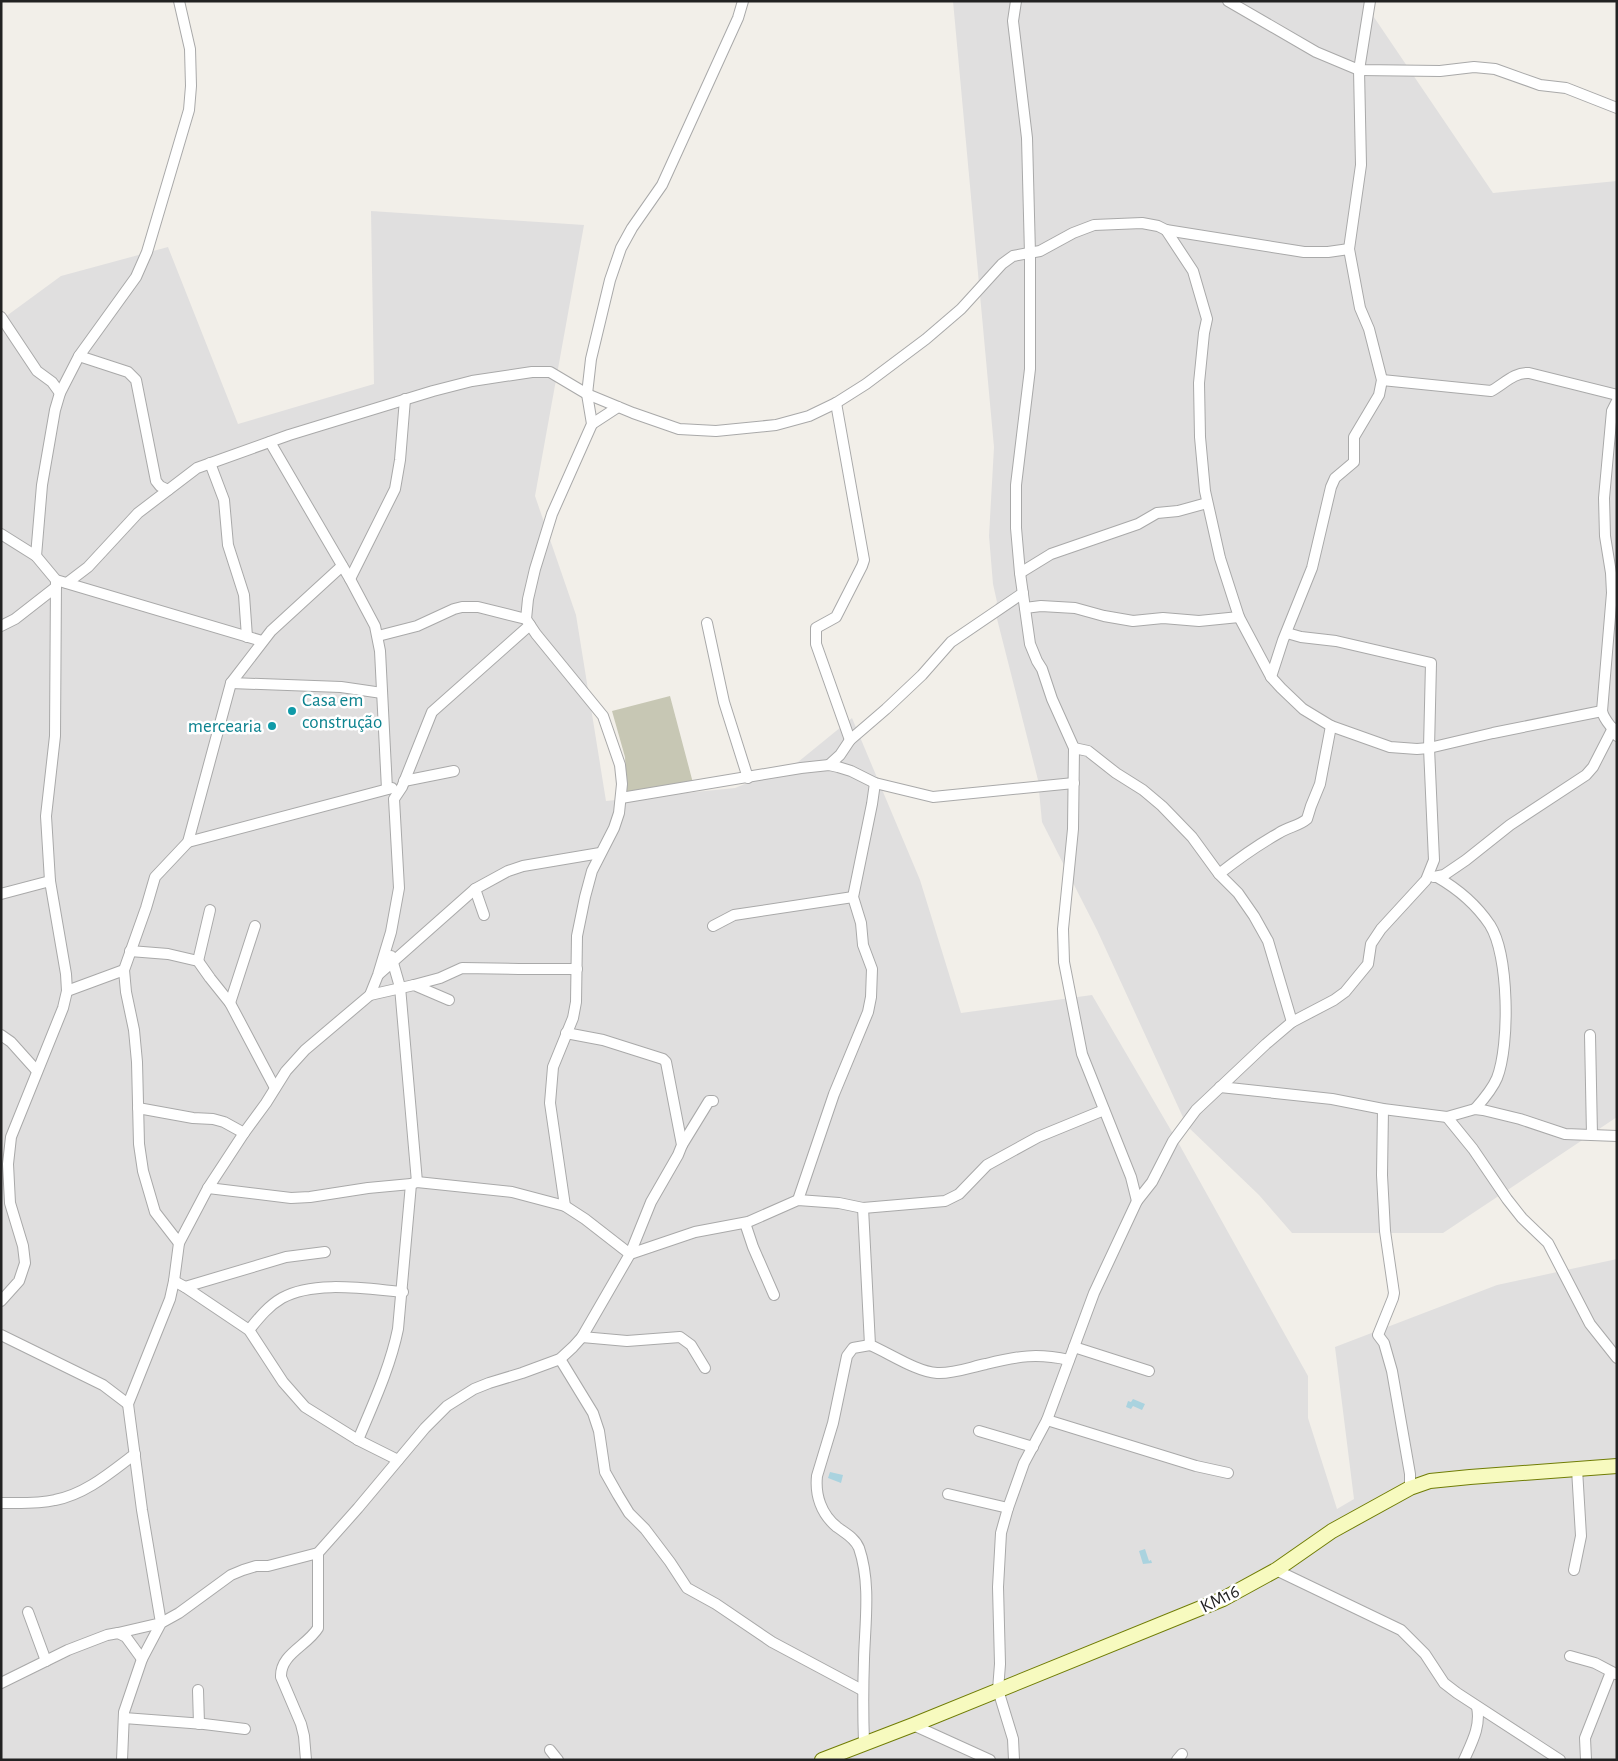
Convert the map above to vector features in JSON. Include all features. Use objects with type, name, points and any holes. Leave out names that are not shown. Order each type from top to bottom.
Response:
[{"type":"street","points":[[36,556],[42,485],[55,410],[60,393],[79,356],[136,277],[148,252],[189,110],[192,66],[179,1]]},
{"type":"street","points":[[565,1206],[550,1103],[553,1067],[572,1018],[576,1002],[577,936],[592,871],[600,853],[610,839],[619,813],[621,798],[620,765],[603,716],[528,622],[528,599],[534,569],[552,514],[592,424],[587,394],[590,359],[610,280],[632,228],[662,185],[738,18],[743,1]]},
{"type":"street","points":[[1016,1],[1013,21],[1027,138],[1030,254],[1030,369],[1016,486],[1016,528],[1020,573],[1030,644],[1074,748],[1073,830],[1063,929],[1064,962],[1082,1054],[1131,1177],[1137,1201]]},
{"type":"street","points":[[1228,1],[1316,52],[1359,70],[1440,71],[1474,67],[1495,69],[1540,86],[1566,88],[1617,108]]},
{"type":"street","points":[[1271,677],[1283,640],[1312,568],[1331,487],[1335,478],[1354,462],[1354,437],[1379,395],[1382,380],[1369,329],[1360,308],[1349,249],[1360,165],[1359,70],[1370,1]]},
{"type":"street","points":[[67,583],[88,567],[138,513],[197,468],[270,442],[405,399],[472,381],[532,372],[550,372],[587,394],[618,408],[679,429],[716,431],[776,425],[809,416],[836,403],[866,384],[926,339],[961,309],[1002,264],[1013,256],[1040,251],[1083,228],[1094,225],[1142,223],[1158,226],[1166,230],[1304,252],[1328,252],[1349,249]]},
{"type":"street","points":[[1166,230],[1193,271],[1207,319],[1199,383],[1201,465],[1207,503],[1225,577],[1239,617],[1271,677],[1303,709],[1331,726],[1390,747],[1429,748],[1602,711]]},
{"type":"street","points":[[1,317],[37,371],[52,382],[60,393]]},
{"type":"street","points":[[79,356],[133,375],[136,380],[156,481],[160,486],[168,490]]},
{"type":"street","points":[[1382,380],[1492,391],[1522,372],[1617,395]]},
{"type":"street","points":[[350,580],[395,489],[400,460],[405,399]]},
{"type":"street","points":[[1426,880],[1444,875],[1510,825],[1586,775],[1616,730],[1604,718],[1602,711],[1612,593],[1605,536],[1604,498],[1612,411],[1617,401]]},
{"type":"street","points":[[836,403],[864,560],[836,617],[816,628],[816,644],[850,740]]},
{"type":"street","points":[[592,424],[618,408]]},
{"type":"street","points":[[270,442],[370,615],[378,636],[387,789]]},
{"type":"street","points":[[210,463],[224,500],[228,545],[244,595],[247,637]]},
{"type":"street","points":[[1020,573],[1051,554],[1138,524],[1157,513],[1207,503]]},
{"type":"street","points":[[1,534],[36,556],[56,584],[55,736],[46,816],[50,881],[66,974],[67,991],[63,1008],[11,1136],[8,1164],[10,1203],[23,1246],[25,1263],[19,1281],[1,1301]]},
{"type":"street","points":[[179,1243],[155,1212],[143,1171],[139,1144],[134,1030],[126,992],[124,970],[155,878],[188,842],[232,684],[262,641],[342,566]]},
{"type":"street","points":[[1,626],[15,619],[56,584],[67,583],[262,641]]},
{"type":"street","points":[[828,765],[840,755],[850,740],[922,675],[951,642],[1023,593]]},
{"type":"street","points":[[1025,608],[1040,606],[1075,608],[1104,616],[1140,621],[1163,618],[1199,621],[1239,617]]},
{"type":"street","points":[[378,636],[417,626],[462,607],[478,607],[528,622]]},
{"type":"street","points":[[122,1760],[124,1718],[142,1659],[161,1623],[128,1404],[170,1299],[179,1243],[208,1188],[286,1071],[305,1050],[370,994],[391,932],[399,888],[394,799],[403,784],[432,712],[528,622]]},
{"type":"street","points":[[707,624],[724,702],[748,778]]},
{"type":"street","points":[[1014,1760],[1013,1740],[998,1690],[1000,1664],[998,1587],[1002,1534],[1008,1508],[1024,1463],[1047,1420],[1094,1293],[1137,1201],[1152,1182],[1178,1134],[1196,1110],[1292,1022],[1334,1000],[1352,985],[1368,964],[1372,944],[1381,928],[1426,880],[1434,860],[1429,748],[1431,663],[1336,641],[1301,637],[1287,633]]},
{"type":"street","points":[[232,684],[341,687],[382,693]]},
{"type":"street","points":[[1219,874],[1243,855],[1281,831],[1298,825],[1307,818],[1320,784],[1331,726]]},
{"type":"street","points":[[1074,748],[1088,751],[1116,773],[1143,790],[1162,806],[1192,837],[1219,874],[1238,893],[1268,941],[1292,1022]]},
{"type":"street","points":[[621,798],[828,765],[851,771],[874,784],[933,797],[1074,783]]},
{"type":"street","points":[[188,842],[454,772]]},
{"type":"street","points":[[798,1200],[834,1094],[868,1012],[871,997],[872,969],[863,945],[861,923],[853,897],[872,804],[874,784]]},
{"type":"street","points":[[378,975],[475,888],[508,871],[523,866],[600,853]]},
{"type":"street","points":[[1220,1087],[1332,1099],[1383,1109],[1447,1117],[1475,1109],[1492,1088],[1497,1078],[1503,1044],[1504,981],[1495,936],[1490,925],[1464,895],[1437,876]]},
{"type":"street","points":[[1,894],[50,881]]},
{"type":"street","points":[[475,888],[484,915]]},
{"type":"street","points":[[713,926],[734,915],[853,897]]},
{"type":"street","points":[[198,961],[210,910]]},
{"type":"street","points":[[230,1003],[255,926]]},
{"type":"street","points":[[358,1440],[394,1351],[403,1292],[414,1183],[400,987],[386,943]]},
{"type":"street","points":[[130,951],[168,954],[198,961],[230,1003],[275,1088]]},
{"type":"street","points":[[370,994],[440,978],[462,968],[577,968]]},
{"type":"street","points":[[67,991],[124,970]]},
{"type":"street","points":[[414,985],[449,1000]]},
{"type":"street","points":[[566,1033],[603,1040],[663,1058],[666,1062],[682,1146]]},
{"type":"street","points":[[1,1035],[11,1042],[37,1071]]},
{"type":"street","points":[[1590,1035],[1592,1134]]},
{"type":"street","points":[[1,1683],[68,1650],[107,1635],[161,1623],[179,1613],[231,1575],[243,1570],[256,1566],[268,1566],[318,1553],[447,1406],[474,1389],[560,1358],[574,1347],[582,1337],[630,1254],[651,1202],[682,1146],[709,1101],[713,1101]]},
{"type":"street","points":[[138,1108],[218,1121],[244,1133]]},
{"type":"street","points":[[1383,1109],[1382,1175],[1385,1231],[1394,1293],[1378,1334],[1384,1343],[1392,1371],[1410,1474],[1410,1488]]},
{"type":"street","points":[[1475,1109],[1520,1119],[1565,1134],[1617,1136]]},
{"type":"street","points":[[630,1254],[695,1232],[744,1223],[798,1200],[839,1203],[863,1208],[945,1201],[953,1198],[987,1165],[1038,1137],[1104,1110]]},
{"type":"street","points":[[1460,1132],[1461,1114]]},
{"type":"street","points":[[1447,1117],[1522,1218],[1548,1243],[1590,1324],[1616,1354]]},
{"type":"street","points":[[1131,1177],[1152,1182]]},
{"type":"street","points":[[208,1188],[291,1198],[414,1183],[512,1192],[565,1206],[630,1254]]},
{"type":"street","points":[[863,1208],[870,1346]]},
{"type":"street","points":[[744,1223],[774,1296]]},
{"type":"street","points":[[185,1287],[286,1257],[325,1252]]},
{"type":"street","points":[[174,1282],[185,1287],[249,1330],[283,1382],[305,1407],[358,1440],[398,1460]]},
{"type":"street","points":[[249,1330],[268,1308],[281,1299],[304,1289],[360,1287],[403,1292]]},
{"type":"street","points":[[1,1335],[103,1385],[128,1404]]},
{"type":"street","points":[[582,1337],[627,1341],[680,1337],[691,1345],[705,1368]]},
{"type":"street","points":[[864,1743],[862,1690],[866,1582],[862,1558],[858,1545],[824,1513],[816,1488],[817,1476],[839,1399],[847,1356],[853,1348],[870,1346],[935,1373],[960,1370],[1028,1355],[1047,1355],[1069,1360]]},
{"type":"street","points":[[1074,1347],[1148,1371]]},
{"type":"street","points":[[560,1358],[593,1413],[599,1431],[605,1472],[630,1513],[645,1529],[687,1588],[716,1604],[772,1642],[862,1690]]},
{"type":"street","points":[[1047,1420],[1196,1466],[1228,1473]]},
{"type":"street","points":[[979,1431],[1033,1447]]},
{"type":"street","points":[[1,1503],[54,1500],[68,1496],[88,1487],[135,1454]]},
{"type":"street","name":"KM16","points":[[822,1760],[1224,1600],[1276,1570],[1332,1531],[1410,1488],[1430,1481],[1448,1479],[1617,1466]]},
{"type":"street","points":[[1574,1570],[1581,1536],[1577,1469]]},
{"type":"street","points":[[948,1494],[1008,1508]]},
{"type":"street","points":[[306,1760],[304,1736],[281,1677],[280,1668],[318,1628],[318,1553]]},
{"type":"street","points":[[1276,1570],[1401,1630],[1425,1654],[1444,1682],[1477,1707],[1560,1760]]},
{"type":"street","points":[[28,1612],[46,1661]]},
{"type":"street","points":[[118,1633],[126,1636],[142,1659]]},
{"type":"street","points":[[1570,1656],[1595,1663],[1614,1673],[1585,1738],[1586,1760]]},
{"type":"street","points":[[198,1690],[199,1724]]},
{"type":"street","points":[[1464,1760],[1480,1718],[1477,1707]]},
{"type":"street","points":[[124,1718],[245,1729]]},
{"type":"street","points":[[913,1725],[990,1760]]},
{"type":"street","points":[[550,1750],[558,1760]]},
{"type":"shaded area","points":[[953,1],[1363,1],[1493,193],[1617,181],[1617,1117],[1443,1233],[1292,1233],[1259,1195],[1187,1126],[1097,930],[1042,822],[1038,780],[994,607],[997,602],[993,584],[989,536],[994,447]]},
{"type":"shaded area","points":[[371,211],[584,225],[535,496],[576,615],[606,801],[735,788],[798,762],[852,718],[920,880],[961,1013],[1092,995],[1179,1144],[1308,1376],[1308,1418],[1337,1509],[1354,1499],[1335,1347],[1497,1285],[1617,1259],[1617,1760],[1,1760],[1,320],[61,276],[168,247],[238,424],[374,384]]},
{"type":"shaded area","points":[[670,696],[693,783],[627,792],[625,757],[612,711]]},
{"type":"water","points":[[1133,1399],[1145,1404],[1142,1410],[1133,1406],[1131,1409],[1126,1407],[1128,1401],[1131,1402]]},
{"type":"water","points":[[830,1472],[843,1475],[841,1483],[828,1478]]},
{"type":"water","points":[[1145,1549],[1149,1561],[1151,1560],[1152,1563],[1143,1564],[1139,1551]]},
{"type":"place","name":"Casa em construção","points":[[292,711]]},
{"type":"place","name":"mercearia","points":[[272,726]]}]
